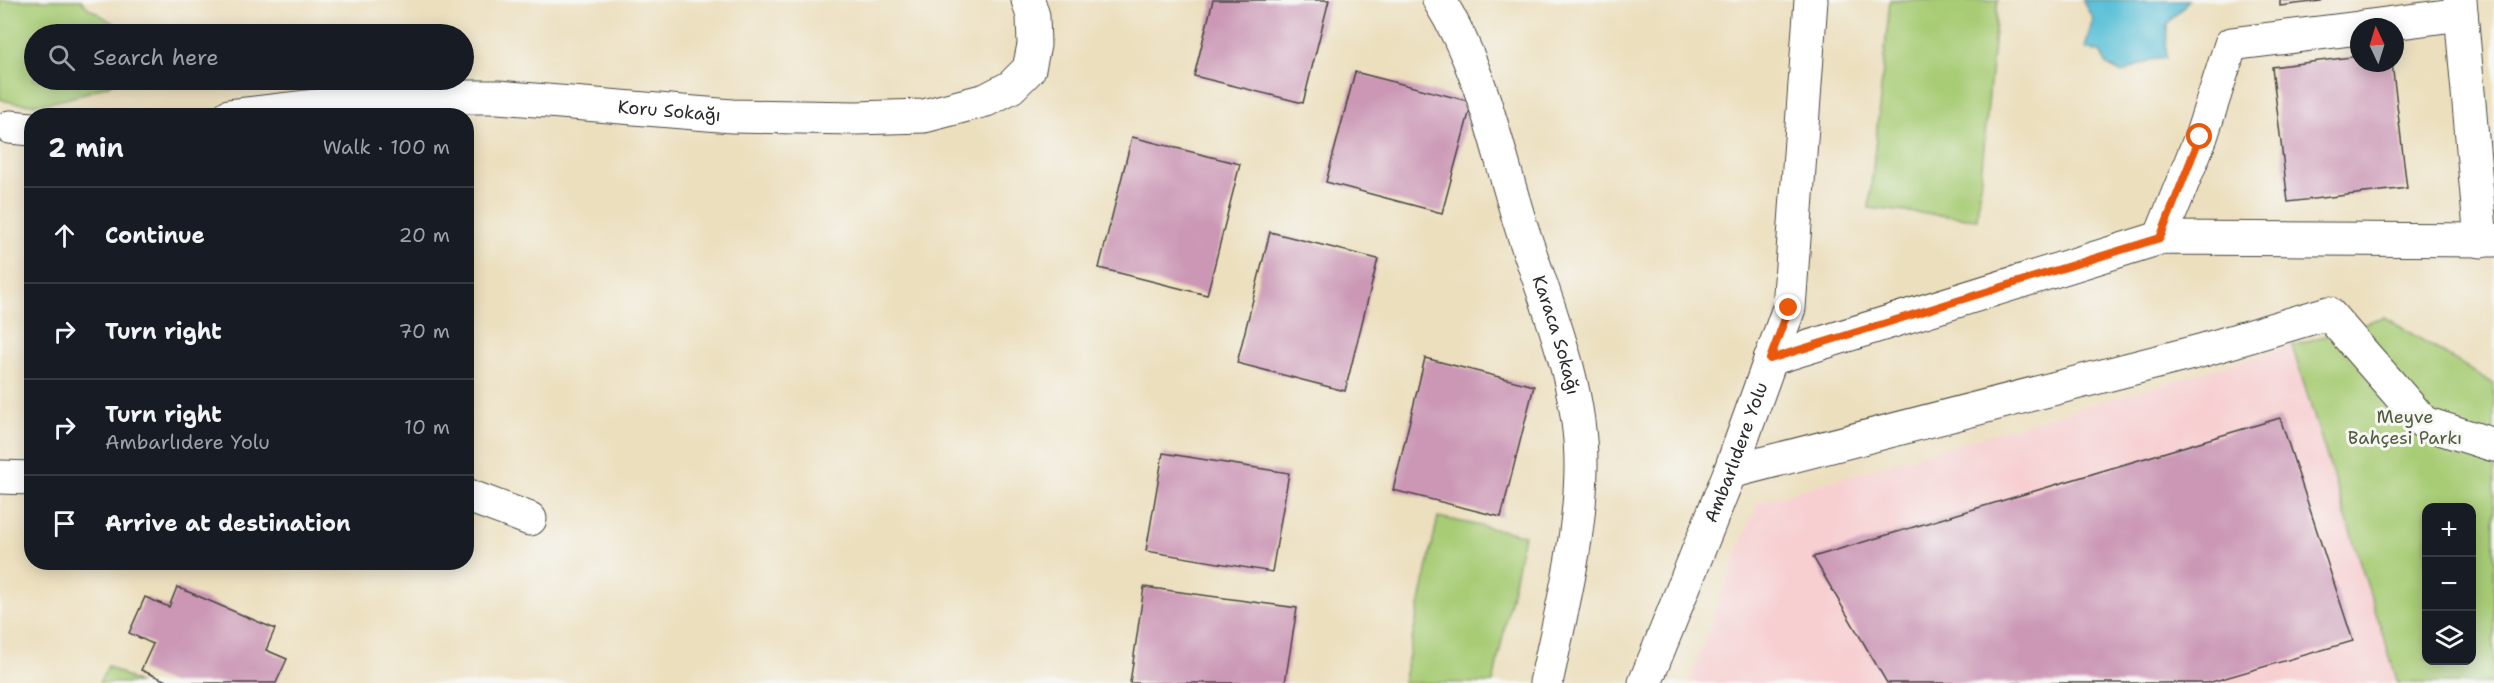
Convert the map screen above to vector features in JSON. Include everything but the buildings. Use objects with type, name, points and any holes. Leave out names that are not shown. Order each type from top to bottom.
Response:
[{"type":"street","name":"Koru Sokağı","points":[[298,108],[393,97],[475,97],[732,116],[856,118],[924,116],[986,100],[1011,87],[1029,69],[1034,45],[1033,16],[1028,0]]},
{"type":"street","name":"Karaca Sokağı","points":[[1439,0],[1450,16],[1477,81],[1566,363],[1576,420],[1581,466],[1577,534],[1546,683]]},
{"type":"street","name":"Ambarlıdere Yolu","points":[[1645,683],[1730,472],[1789,308],[1811,0]]},
{"type":"street","points":[[1770,359],[2160,238],[2487,240],[2460,7],[2404,18]]},
{"type":"street","points":[[2160,238],[2200,137],[2231,44],[2350,28]]},
{"type":"street","points":[[1730,472],[2200,351],[2328,313],[2424,423],[2494,446]]},
{"type":"street","points":[[0,477],[24,478]]},
{"type":"street","points":[[474,498],[530,519]]},
{"type":"shaded area","points":[[2292,346],[2398,683],[1689,683],[1757,503]]},
{"type":"green space","points":[[0,0],[81,0],[87,7],[115,24],[24,24],[24,90],[94,90],[70,98],[43,103],[14,103],[0,99]]},
{"type":"green space","points":[[1890,0],[1998,0],[1977,219],[1869,208]]},
{"type":"green space","name":"Meyve Bahçesi Parkı","points":[[2384,317],[2494,384],[2494,683],[2398,683],[2292,346]]},
{"type":"green space","points":[[1438,517],[1524,535],[1493,683],[1403,683]]},
{"type":"green space","points":[[108,666],[138,683],[99,683]]},
{"type":"water","points":[[2082,0],[2189,0],[2167,24],[2166,58],[2150,60],[2122,73],[2107,65],[2100,52],[2085,48],[2093,19]]},
{"type":"route","points":[[1789,308],[1770,359],[2160,238],[2200,137]]}]
